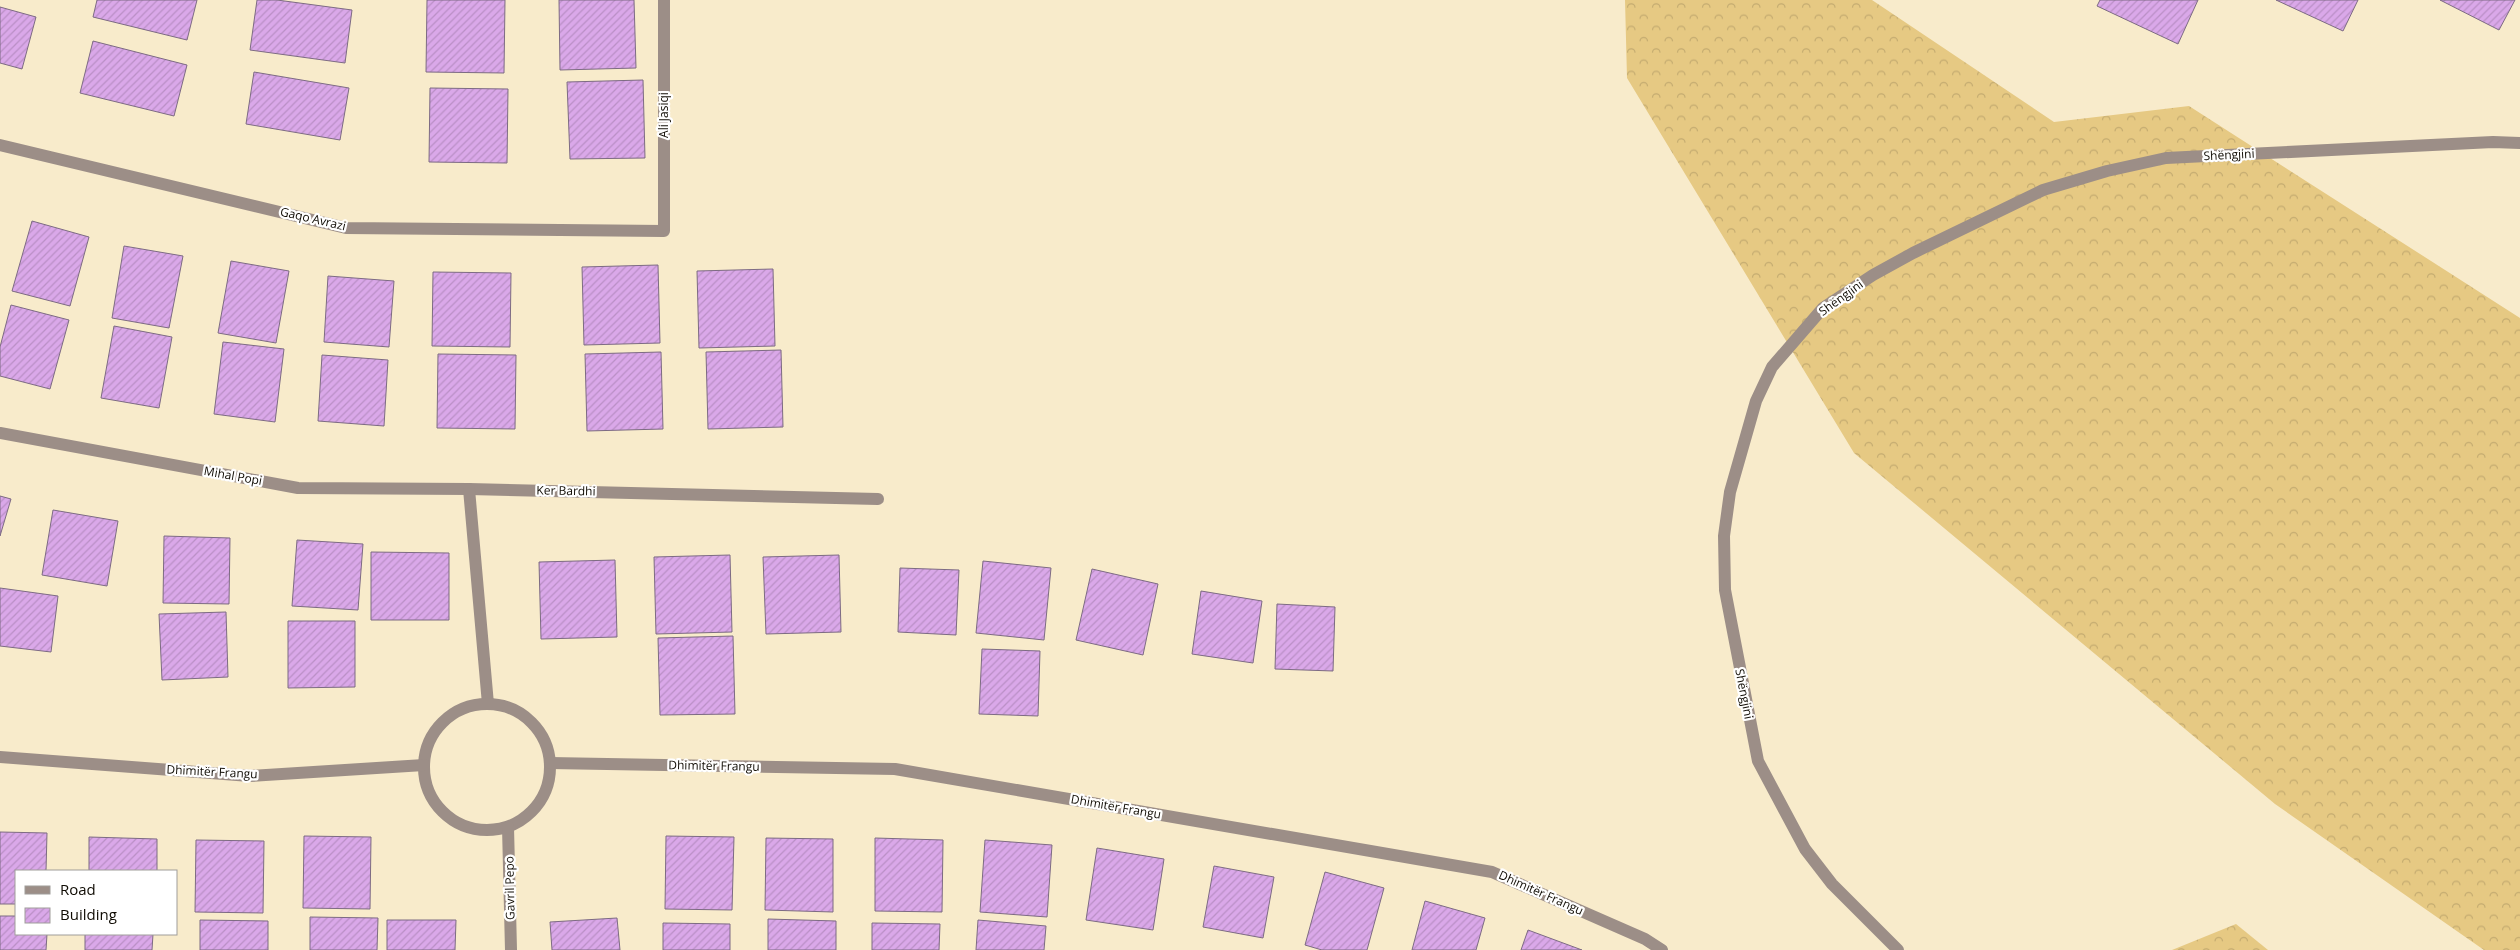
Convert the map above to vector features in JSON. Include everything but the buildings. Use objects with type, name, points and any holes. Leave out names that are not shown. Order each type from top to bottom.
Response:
[{"type":"street","name":"Ali Jasiqi","points":[[664,0],[664,231]]},
{"type":"street","name":"Shëngjini","points":[[1898,950],[1832,884],[1805,849],[1758,761],[1725,590],[1724,536],[1732,482],[1756,401],[1772,367],[1823,308],[1873,275],[1913,253],[2043,190],[2098,174],[2166,158],[2492,142],[2520,143]]},
{"type":"street","name":"Gaqo Avrazi","points":[[0,145],[346,228],[664,231]]},
{"type":"street","name":"Mihal Popi","points":[[0,433],[298,488],[469,489]]},
{"type":"street","name":"Ker Bardhi","points":[[469,489],[878,499]]},
{"type":"street","points":[[469,489],[488,704]]},
{"type":"street","points":[[488,704],[507,706],[524,715],[537,728],[546,745],[550,763],[548,784],[540,802],[526,817],[508,827],[488,830],[468,827],[450,818],[433,798],[427,785],[424,765],[432,737],[451,715],[468,706],[488,704]]},
{"type":"street","name":"Dhimitër Frangu","points":[[0,757],[250,776],[424,765]]},
{"type":"street","name":"Dhimitër Frangu","points":[[550,763],[894,769],[1492,872],[1662,950]]},
{"type":"street","name":"Gavril Pepo","points":[[508,827],[511,950]]},
{"type":"green space","points":[[1625,0],[1872,0],[2054,122],[2189,106],[2520,318],[2520,950],[2484,950],[2275,804],[1854,453],[1627,78]]},
{"type":"green space","points":[[2236,924],[2268,950],[2172,950]]}]
